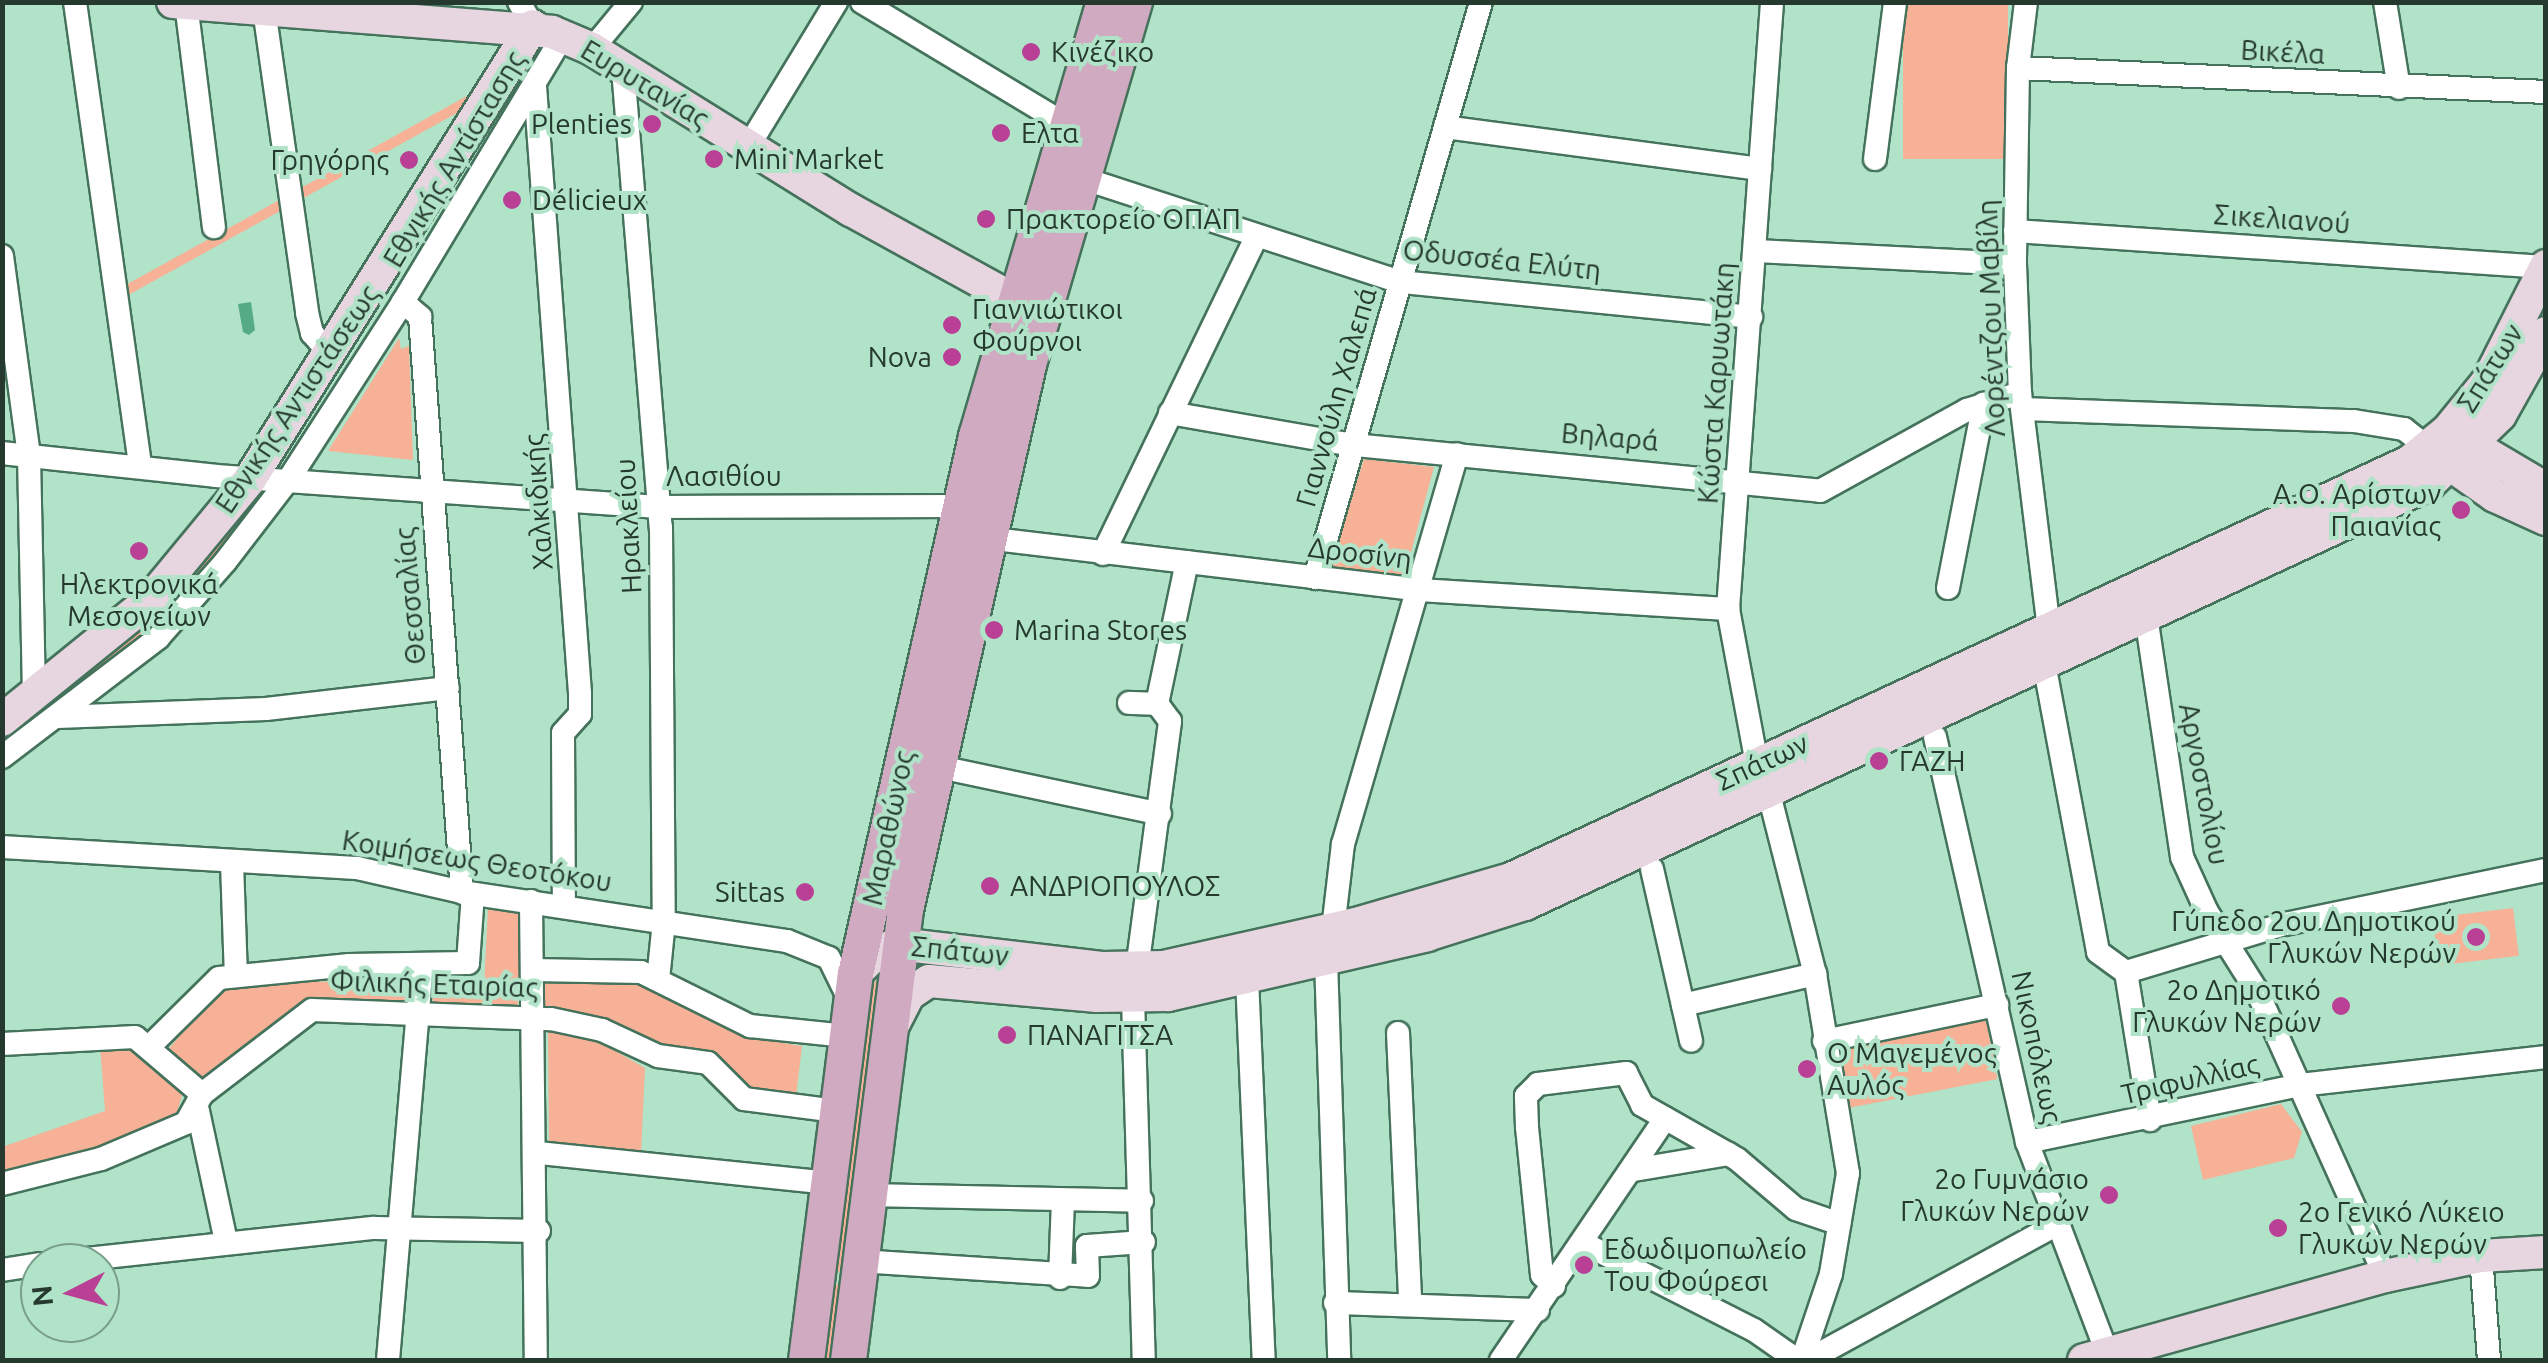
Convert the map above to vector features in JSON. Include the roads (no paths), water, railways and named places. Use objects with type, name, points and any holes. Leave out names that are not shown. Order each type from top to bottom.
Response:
[{"type":"main road","name":"Ευρυτανίας","points":[[172,2],[264,9],[302,6],[552,28],[748,148],[1027,310]]},
{"type":"main road","name":"Μαραθώνος","points":[[848,1360],[898,944],[985,538],[1065,124],[1104,2]]},
{"type":"main road","name":"Μαραθώνος","points":[[806,1360],[852,988],[959,506],[1027,310],[1082,178],[1134,2]]},
{"type":"main road","name":"Εθνικής Αντιστάσεως","points":[[2,720],[46,708],[150,600],[250,478],[552,28]]},
{"type":"main road","name":"Σπάτων","points":[[882,1060],[908,995],[929,981],[1135,983],[1247,978],[1511,879],[2044,663],[2398,501],[2450,448],[2545,266]]},
{"type":"main road","name":"Σπάτων","points":[[1763,777],[2049,630],[2450,448],[2500,416],[2546,333]]},
{"type":"main road","points":[[2450,448],[2546,489]]},
{"type":"main road","points":[[2450,448],[2546,519]]},
{"type":"main road","name":"Σπάτων","points":[[852,988],[877,952],[898,944],[1135,983],[1330,944]]},
{"type":"main road","points":[[2100,1358],[2385,1276],[2481,1256],[2546,1252]]},
{"type":"street","points":[[76,2],[140,466]]},
{"type":"street","name":"Εθνικής Αντίστασης","points":[[2,758],[46,708],[158,638],[288,479],[403,302],[535,86],[552,28],[631,2]]},
{"type":"street","points":[[748,148],[836,2]]},
{"type":"street","points":[[862,2],[1065,124]]},
{"type":"street","name":"Γιαννούλη Χαλεπά","points":[[1315,578],[1482,2]]},
{"type":"street","name":"Κώστα Καρυωτάκη","points":[[1772,2],[1728,609],[1763,777],[1816,986],[1846,1150],[1840,1224],[1802,1360]]},
{"type":"street","points":[[1875,159],[1895,2]]},
{"type":"street","name":"Λορέντζου Μαβίλη","points":[[2026,2],[2018,68],[2015,264],[2022,401],[2049,630]]},
{"type":"street","points":[[2385,2],[2398,88]]},
{"type":"street","points":[[186,4],[214,227]]},
{"type":"street","points":[[264,9],[308,313],[312,333],[330,355]]},
{"type":"street","name":"Βικέλα","points":[[2018,68],[2546,92]]},
{"type":"street","name":"Ηρακλείου","points":[[623,69],[659,507],[664,920],[658,980]]},
{"type":"street","name":"Χαλκιδικής","points":[[535,86],[569,501],[580,714],[562,733],[564,906]]},
{"type":"street","points":[[1445,128],[1760,168]]},
{"type":"street","name":"Οδυσσέα Ελύτη","points":[[1082,178],[1401,282],[1751,316]]},
{"type":"street","name":"Σικελιανού","points":[[2015,231],[2545,266]]},
{"type":"street","points":[[1102,554],[1257,236]]},
{"type":"street","points":[[1756,251],[2015,264]]},
{"type":"street","points":[[2,256],[30,456],[46,708],[266,709],[448,688]]},
{"type":"street","name":"Θεσσαλίας","points":[[403,302],[420,316],[431,490],[472,960],[422,964]]},
{"type":"street","name":"Βηλαρά","points":[[1170,413],[1354,445],[1829,490],[1984,403],[2022,401],[2354,421],[2404,429],[2450,448]]},
{"type":"street","points":[[1948,588],[1984,403]]},
{"type":"street","name":"Λασιθίου","points":[[2,453],[250,478],[659,507],[959,506]]},
{"type":"street","points":[[1338,1360],[1329,1192],[1336,1131],[1330,944],[1343,844],[1456,454]]},
{"type":"street","name":"Δροσίνη","points":[[985,538],[1418,590],[1728,609]]},
{"type":"street","points":[[1156,704],[1187,562]]},
{"type":"street","name":"Αργοστολίου","points":[[2146,616],[2182,858],[2207,912],[2230,939],[2385,1276]]},
{"type":"street","points":[[2044,663],[2098,952],[2126,972],[2150,1120]]},
{"type":"street","points":[[1130,703],[1156,704],[1170,721],[1135,983],[1144,1360]]},
{"type":"street","name":"Νικοπόλεως","points":[[1935,737],[2027,1142],[2058,1222],[2100,1358]]},
{"type":"street","points":[[935,766],[1160,814]]},
{"type":"street","name":"Κοιμήσεως Θεοτόκου","points":[[2,847],[356,868],[468,893],[664,920],[814,949],[852,988]]},
{"type":"street","points":[[232,863],[236,976]]},
{"type":"street","points":[[1652,869],[1691,1040]]},
{"type":"street","points":[[2126,972],[2230,939],[2546,870]]},
{"type":"street","points":[[531,902],[537,1016],[536,1360]]},
{"type":"street","points":[[149,1047],[219,978],[422,964],[388,1360]]},
{"type":"street","name":"Φιλικής Εταιρίας","points":[[532,970],[641,972],[750,1026],[846,1036]]},
{"type":"street","points":[[1247,978],[1264,1360]]},
{"type":"street","points":[[1683,1005],[1816,986]]},
{"type":"street","points":[[1824,1041],[1997,1005]]},
{"type":"street","name":"Φιλικής Εταιρίας","points":[[2,1184],[101,1159],[166,1134],[312,1010],[537,1016],[602,1030],[658,1056],[708,1063],[744,1099],[836,1111]]},
{"type":"street","points":[[1398,1033],[1410,1302]]},
{"type":"street","points":[[2,1044],[125,1036],[149,1047],[200,1102],[226,1242]]},
{"type":"street","name":"Τριφυλλίας","points":[[2027,1142],[2150,1120],[2300,1085],[2546,1057]]},
{"type":"street","points":[[1554,1286],[1542,1275],[1528,1090],[1623,1072],[1639,1102],[1729,1154],[1796,1209],[1840,1224]]},
{"type":"street","points":[[1501,1360],[1665,1119]]},
{"type":"street","points":[[538,1153],[828,1184]]},
{"type":"street","points":[[1633,1170],[1729,1154]]},
{"type":"street","points":[[867,1196],[1142,1201]]},
{"type":"street","points":[[1060,1278],[1063,1201]]},
{"type":"street","points":[[1582,1243],[1754,1330],[1802,1360],[2058,1222]]},
{"type":"street","points":[[120,1255],[226,1242],[402,1230],[538,1231]]},
{"type":"street","points":[[1061,1247],[1144,1242]]},
{"type":"street","points":[[859,1261],[1060,1278],[1088,1276],[1087,1246]]},
{"type":"street","points":[[2481,1256],[2489,1360]]},
{"type":"street","points":[[1335,1303],[1410,1302],[1538,1310]]},
{"type":"place","name":"Κινέζικο","points":[[1031,52]]},
{"type":"place","name":"Plenties","points":[[652,124]]},
{"type":"place","name":"Ελτα","points":[[1001,133]]},
{"type":"place","name":"Mini Market","points":[[714,159]]},
{"type":"place","name":"Γρηγόρης","points":[[409,160]]},
{"type":"place","name":"Délicieux","points":[[512,200]]},
{"type":"place","name":"Πρακτορείο ΟΠΑΠ","points":[[986,219]]},
{"type":"place","name":"Γιαννιώτικοι Φούρνοι","points":[[952,325]]},
{"type":"place","name":"Nova","points":[[952,357]]},
{"type":"place","name":"Α.Ο. Αρίστων Παιανίας","points":[[2461,510]]},
{"type":"place","name":"Ηλεκτρονικά Μεσογείων","points":[[139,551]]},
{"type":"place","name":"Marina Stores","points":[[994,630]]},
{"type":"place","name":"ΓΑΖΗ","points":[[1879,761]]},
{"type":"place","name":"ΑΝΔΡΙΟΠΟΥΛΟΣ","points":[[990,886]]},
{"type":"place","name":"Sittas","points":[[805,892]]},
{"type":"place","name":"Γύπεδο 2ου Δημοτικού Γλυκών Νερών","points":[[2476,937]]},
{"type":"place","name":"2ο Δημοτικό Γλυκών Νερών","points":[[2341,1006]]},
{"type":"place","name":"ΠΑΝΑΓΙΤΣΑ","points":[[1007,1035]]},
{"type":"place","name":"Ο Μαγεμένος Αυλός","points":[[1807,1069]]},
{"type":"place","name":"2ο Γυμνάσιο Γλυκών Νερών","points":[[2109,1195]]},
{"type":"place","name":"2ο Γενικό Λύκειο Γλυκών Νερών","points":[[2278,1228]]},
{"type":"place","name":"Εδωδιμοπωλείο Του Φούρεσι","points":[[1584,1265]]}]
